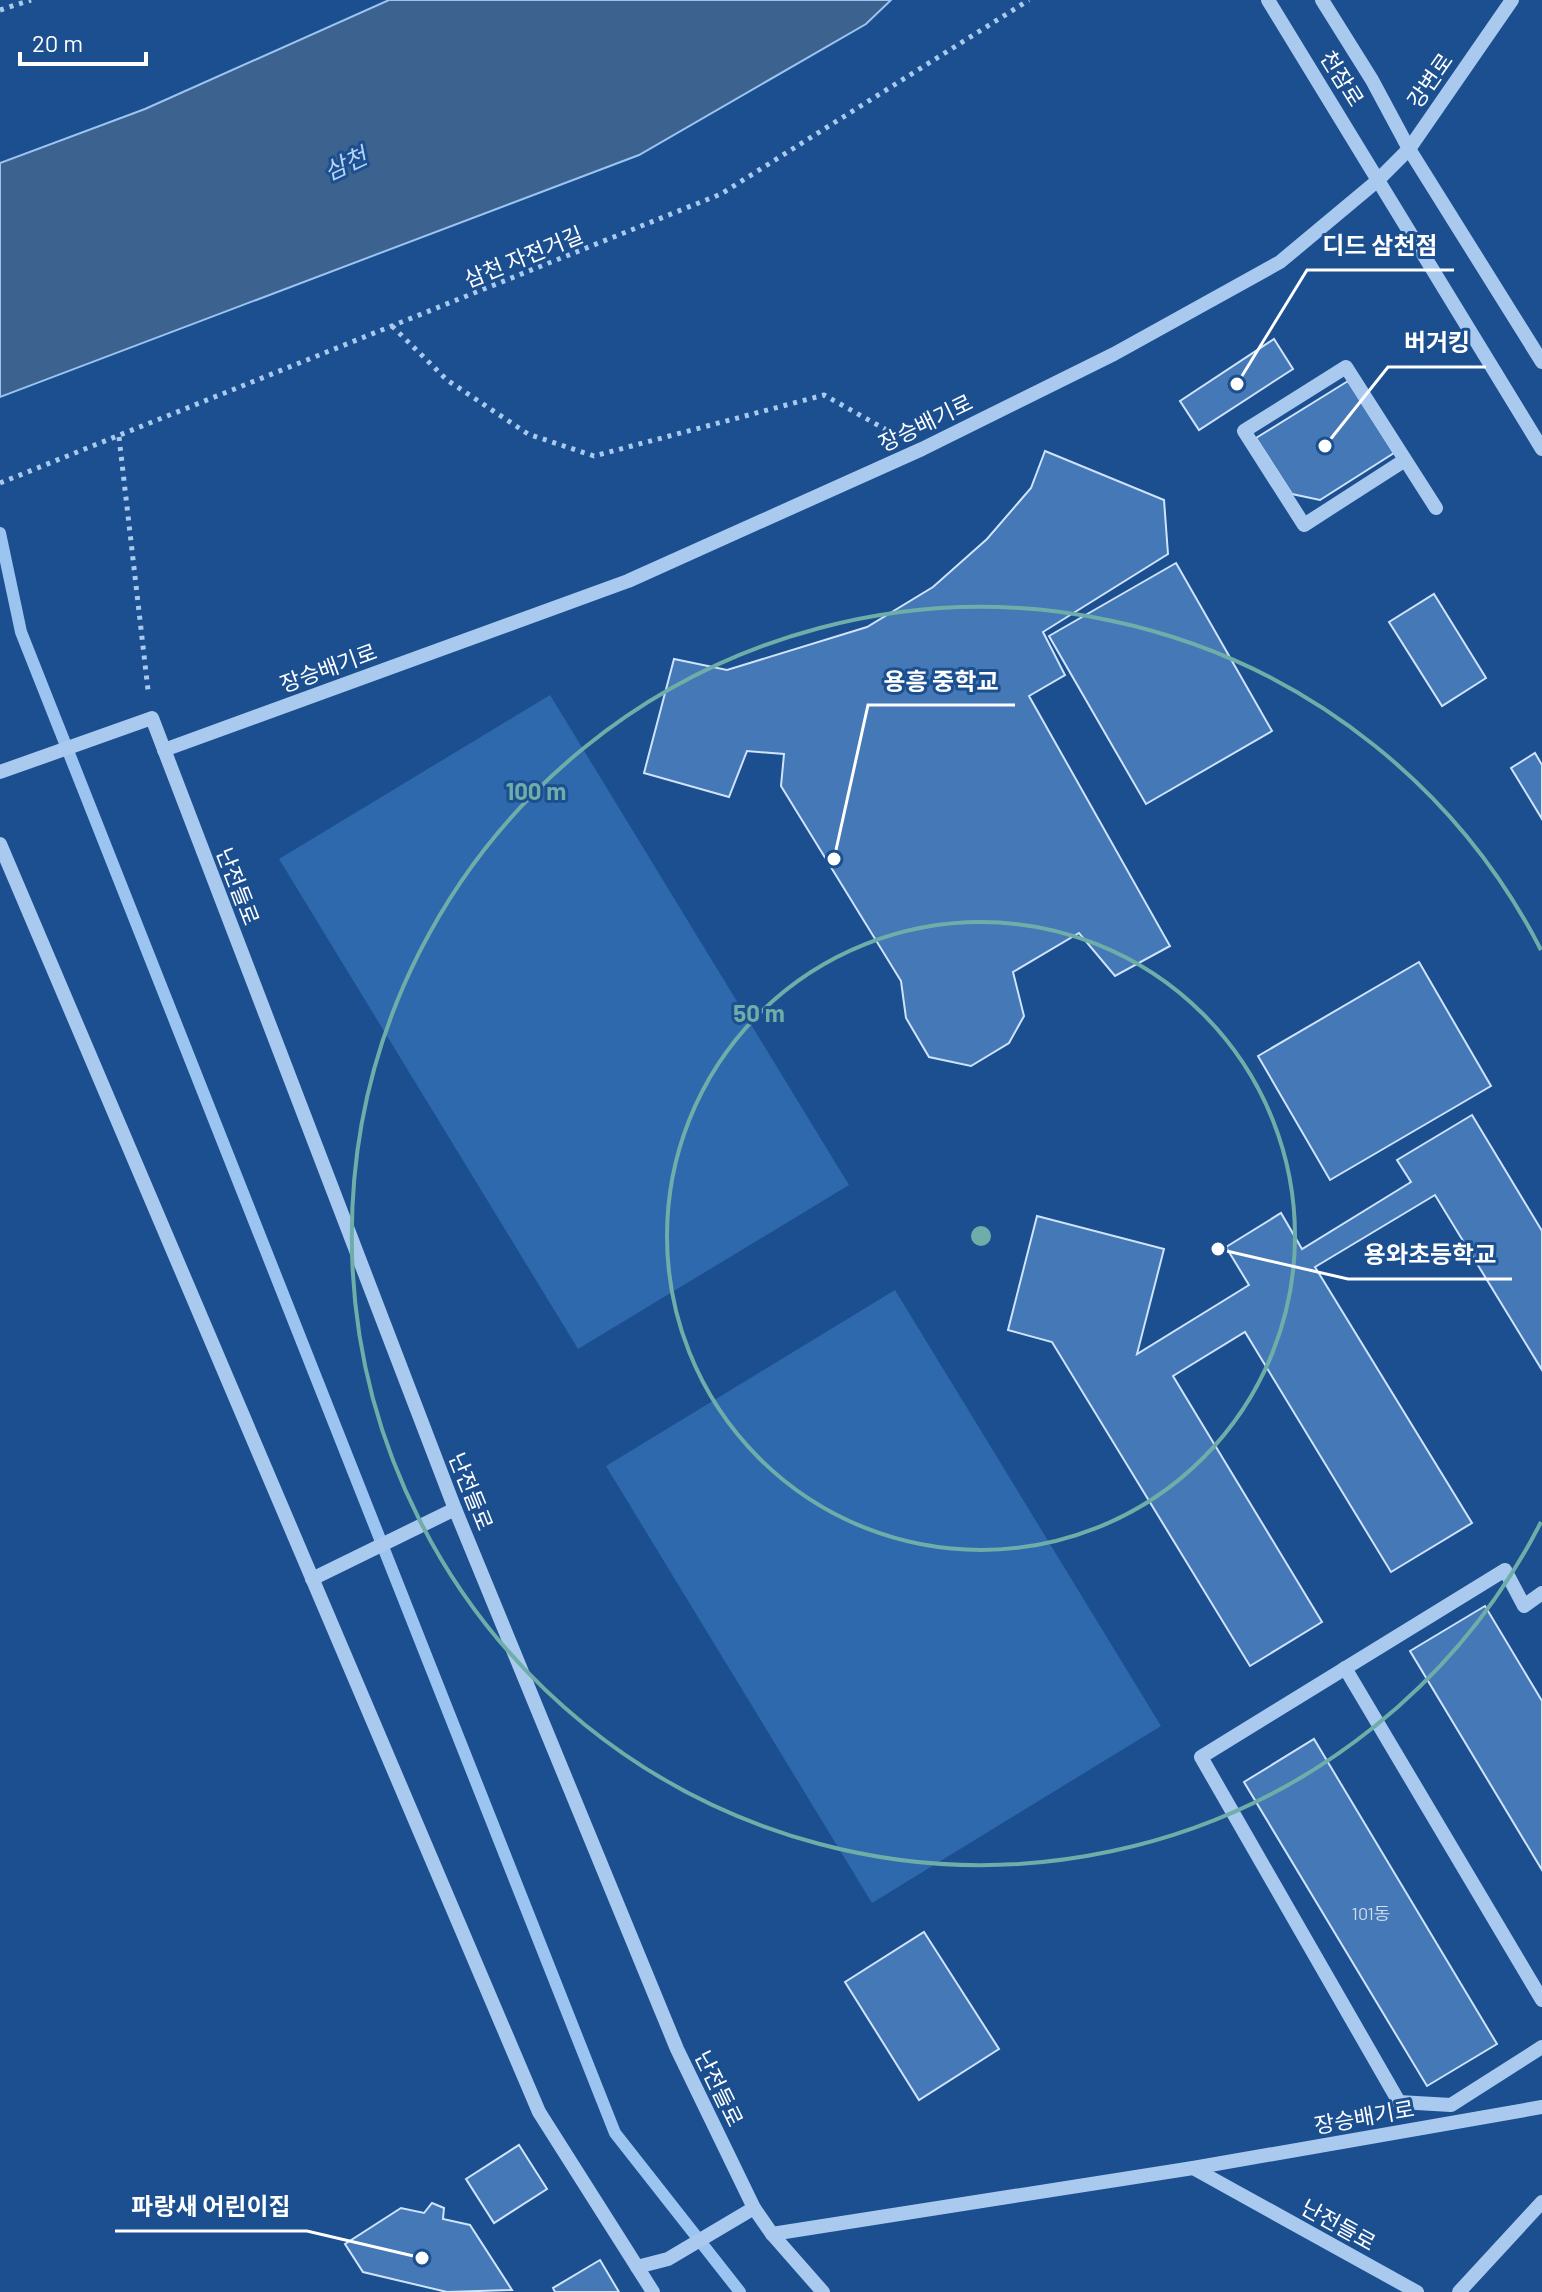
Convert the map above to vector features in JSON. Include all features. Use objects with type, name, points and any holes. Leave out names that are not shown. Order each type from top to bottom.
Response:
[{"type":"street","name":"천잠로","points":[[1268,0],[1341,115],[1377,181]]},
{"type":"street","name":"천잠로","points":[[1322,0],[1372,80],[1409,149]]},
{"type":"street","name":"강변로","points":[[1377,181],[1409,149],[1512,0]]},
{"type":"street","points":[[1409,149],[1542,362]]},
{"type":"street","points":[[1377,181],[1542,449]]},
{"type":"street","name":"장승배기로","points":[[164,750],[628,581],[922,449],[1114,354],[1280,262],[1377,181]]},
{"type":"street","points":[[1405,460],[1304,525],[1244,431],[1346,367],[1436,508]]},
{"type":"street","points":[[0,772],[152,718]]},
{"type":"street","name":"난전들로","points":[[152,718],[455,1509],[677,2049],[754,2208],[772,2234],[823,2292]]},
{"type":"street","points":[[0,844],[539,2112],[653,2292]]},
{"type":"street","points":[[312,1579],[455,1509]]},
{"type":"street","points":[[1542,1593],[1524,1606],[1505,1570],[1201,1757],[1399,2102],[1451,2105],[1542,2047]]},
{"type":"street","points":[[1345,1668],[1542,2000]]},
{"type":"street","name":"장승배기로","points":[[1193,2168],[1542,2107]]},
{"type":"street","points":[[772,2234],[1193,2168]]},
{"type":"street","name":"난전들로","points":[[1193,2168],[1417,2292]]},
{"type":"street","points":[[1459,2292],[1542,2202]]},
{"type":"street","points":[[637,2267],[668,2259],[754,2208]]},
{"type":"path","points":[[0,10],[31,0]]},
{"type":"path","name":"삼천 자전거길","points":[[0,483],[721,194],[1029,0]]},
{"type":"path","points":[[392,326],[447,380],[528,434],[594,456],[824,395],[922,449]]},
{"type":"path","points":[[119,437],[152,718]]},
{"type":"shaded area","points":[[550,695],[849,1185],[578,1349],[279,859]]},
{"type":"shaded area","points":[[895,1290],[1161,1726],[872,1903],[606,1466]]},
{"type":"water","name":"삼천","points":[[389,0],[891,0],[866,24],[639,155],[0,397],[0,163],[145,109]]},
{"type":"building","points":[[1274,339],[1293,369],[1199,430],[1180,401]]},
{"type":"building","points":[[1348,381],[1394,453],[1320,500],[1292,494],[1256,438]]},
{"type":"building","points":[[1045,451],[1164,500],[1168,554],[1043,632],[1065,675],[1029,696],[1170,946],[1115,976],[1079,933],[1013,972],[1024,1016],[1009,1043],[971,1066],[929,1057],[906,1018],[901,981],[781,786],[784,754],[747,751],[729,797],[644,773],[674,659],[727,670],[867,627],[933,587],[987,539],[1031,488]]},
{"type":"building","points":[[1176,563],[1272,731],[1146,804],[1049,636]]},
{"type":"building","points":[[1434,594],[1486,678],[1442,706],[1389,622]]},
{"type":"building","points":[[1535,753],[1542,765],[1542,819],[1511,768]]},
{"type":"building","points":[[1419,962],[1491,1086],[1330,1180],[1258,1056]]},
{"type":"building","points":[[1472,1115],[1542,1231],[1542,1370],[1435,1195],[1315,1267],[1472,1523],[1391,1572],[1245,1332],[1173,1376],[1322,1622],[1250,1666],[1052,1342],[1008,1330],[1037,1216],[1164,1249],[1137,1354],[1249,1285],[1226,1247],[1281,1213],[1302,1249],[1411,1182],[1397,1160]]},
{"type":"building","points":[[1485,1606],[1542,1701],[1542,1870],[1410,1651]]},
{"type":"building","points":[[1314,1739],[1497,2044],[1427,2086],[1244,1782]]},
{"type":"building","points":[[924,1932],[999,2049],[919,2100],[845,1982]]},
{"type":"building","points":[[519,2145],[547,2189],[494,2223],[466,2179]]},
{"type":"building","points":[[432,2203],[444,2208],[443,2219],[470,2225],[512,2290],[447,2292],[363,2272],[345,2244],[401,2208],[424,2213]]},
{"type":"building","points":[[600,2260],[619,2292],[555,2292],[553,2288]]},
{"type":"waterway","points":[[0,533],[21,632],[615,2133],[740,2292]]},
{"type":"place","name":"디드 삼천점","points":[[1237,384]]},
{"type":"place","name":"버거킹","points":[[1325,446]]},
{"type":"place","name":"용흥 중학교","points":[[834,859]]},
{"type":"place","name":"용와초등학교","points":[[1218,1249]]},
{"type":"place","name":"파랑새 어린이집","points":[[422,2258]]}]
